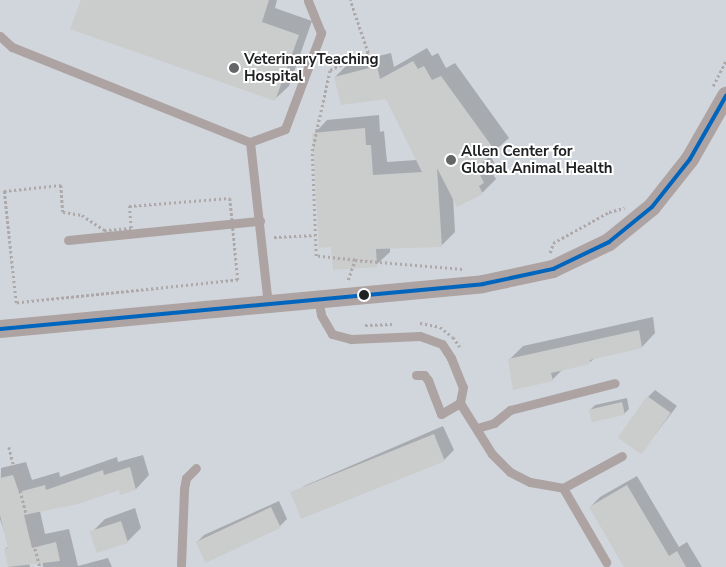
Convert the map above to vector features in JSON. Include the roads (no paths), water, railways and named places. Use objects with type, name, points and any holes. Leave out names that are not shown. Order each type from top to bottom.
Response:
[{"type":"street","points":[[0,329],[504,281],[578,260],[634,224],[671,186],[718,93]]},
{"type":"lane","points":[[0,36],[12,47],[250,142],[285,129],[321,32],[308,0]]},
{"type":"lane","points":[[250,142],[268,304]]},
{"type":"lane","points":[[68,240],[260,221]]},
{"type":"lane","points":[[318,299],[321,315],[332,334],[351,338],[420,336],[442,344],[452,358],[463,387],[460,402],[492,454],[510,472],[530,482],[563,488],[622,456]]},
{"type":"lane","points":[[416,374],[424,375],[428,380],[441,414],[460,402]]},
{"type":"lane","points":[[477,428],[494,423],[510,410],[527,404],[615,383]]},
{"type":"lane","points":[[182,565],[184,489],[186,478],[196,468]]},
{"type":"lane","points":[[563,488],[606,562]]},
{"type":"place","name":"VeterinaryTeaching Hospital","points":[[234,68]]},
{"type":"place","name":"Allen Center for Global Animal Health","points":[[451,160]]}]
